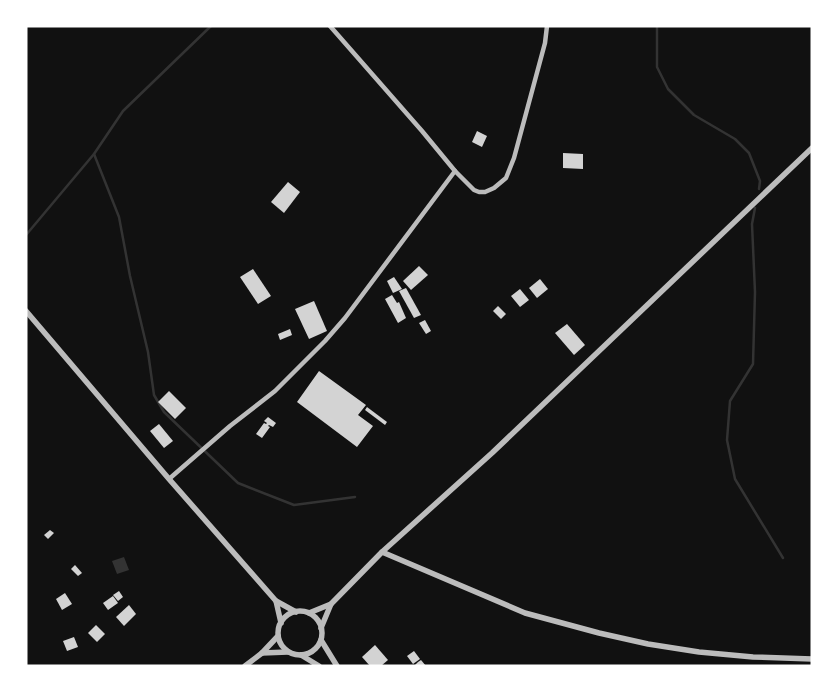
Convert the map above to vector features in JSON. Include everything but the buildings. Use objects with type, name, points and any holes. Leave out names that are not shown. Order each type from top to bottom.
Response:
[{"type":"street","points":[[330,26],[422,131],[454,171],[474,190],[479,192],[485,192],[494,188],[506,178],[514,158],[545,43],[547,26]]},
{"type":"street","points":[[321,628],[331,604],[382,552],[492,453],[812,148]]},
{"type":"street","points":[[169,479],[230,426],[275,391],[325,341],[345,318],[454,171]]},
{"type":"street","points":[[26,311],[276,601],[296,612]]},
{"type":"street","points":[[382,552],[525,613],[599,633],[648,644],[699,652],[753,657],[812,659]]},
{"type":"street","points":[[276,601],[280,623],[278,636],[288,652]]},
{"type":"street","points":[[280,623],[290,614],[296,612],[309,613],[331,604]]},
{"type":"street","points":[[309,613],[319,622],[321,640],[337,666]]},
{"type":"street","points":[[245,666],[262,653],[278,636]]},
{"type":"street","points":[[301,655],[313,651],[321,640]]},
{"type":"street","points":[[262,653],[288,652],[301,655],[319,666]]},
{"type":"shaded area","points":[[124,557],[129,570],[117,574],[112,561]]},
{"type":"waterway","points":[[26,235],[94,154],[123,111],[211,26]]},
{"type":"waterway","points":[[657,26],[657,67],[668,89],[694,115],[735,139],[749,153],[760,181],[759,189]]},
{"type":"waterway","points":[[94,154],[119,217],[130,276],[148,352],[154,395],[164,412],[238,483],[294,505],[355,497]]},
{"type":"waterway","points":[[755,208],[752,224],[755,292],[753,364],[730,401],[727,440],[735,479],[783,558]]}]
